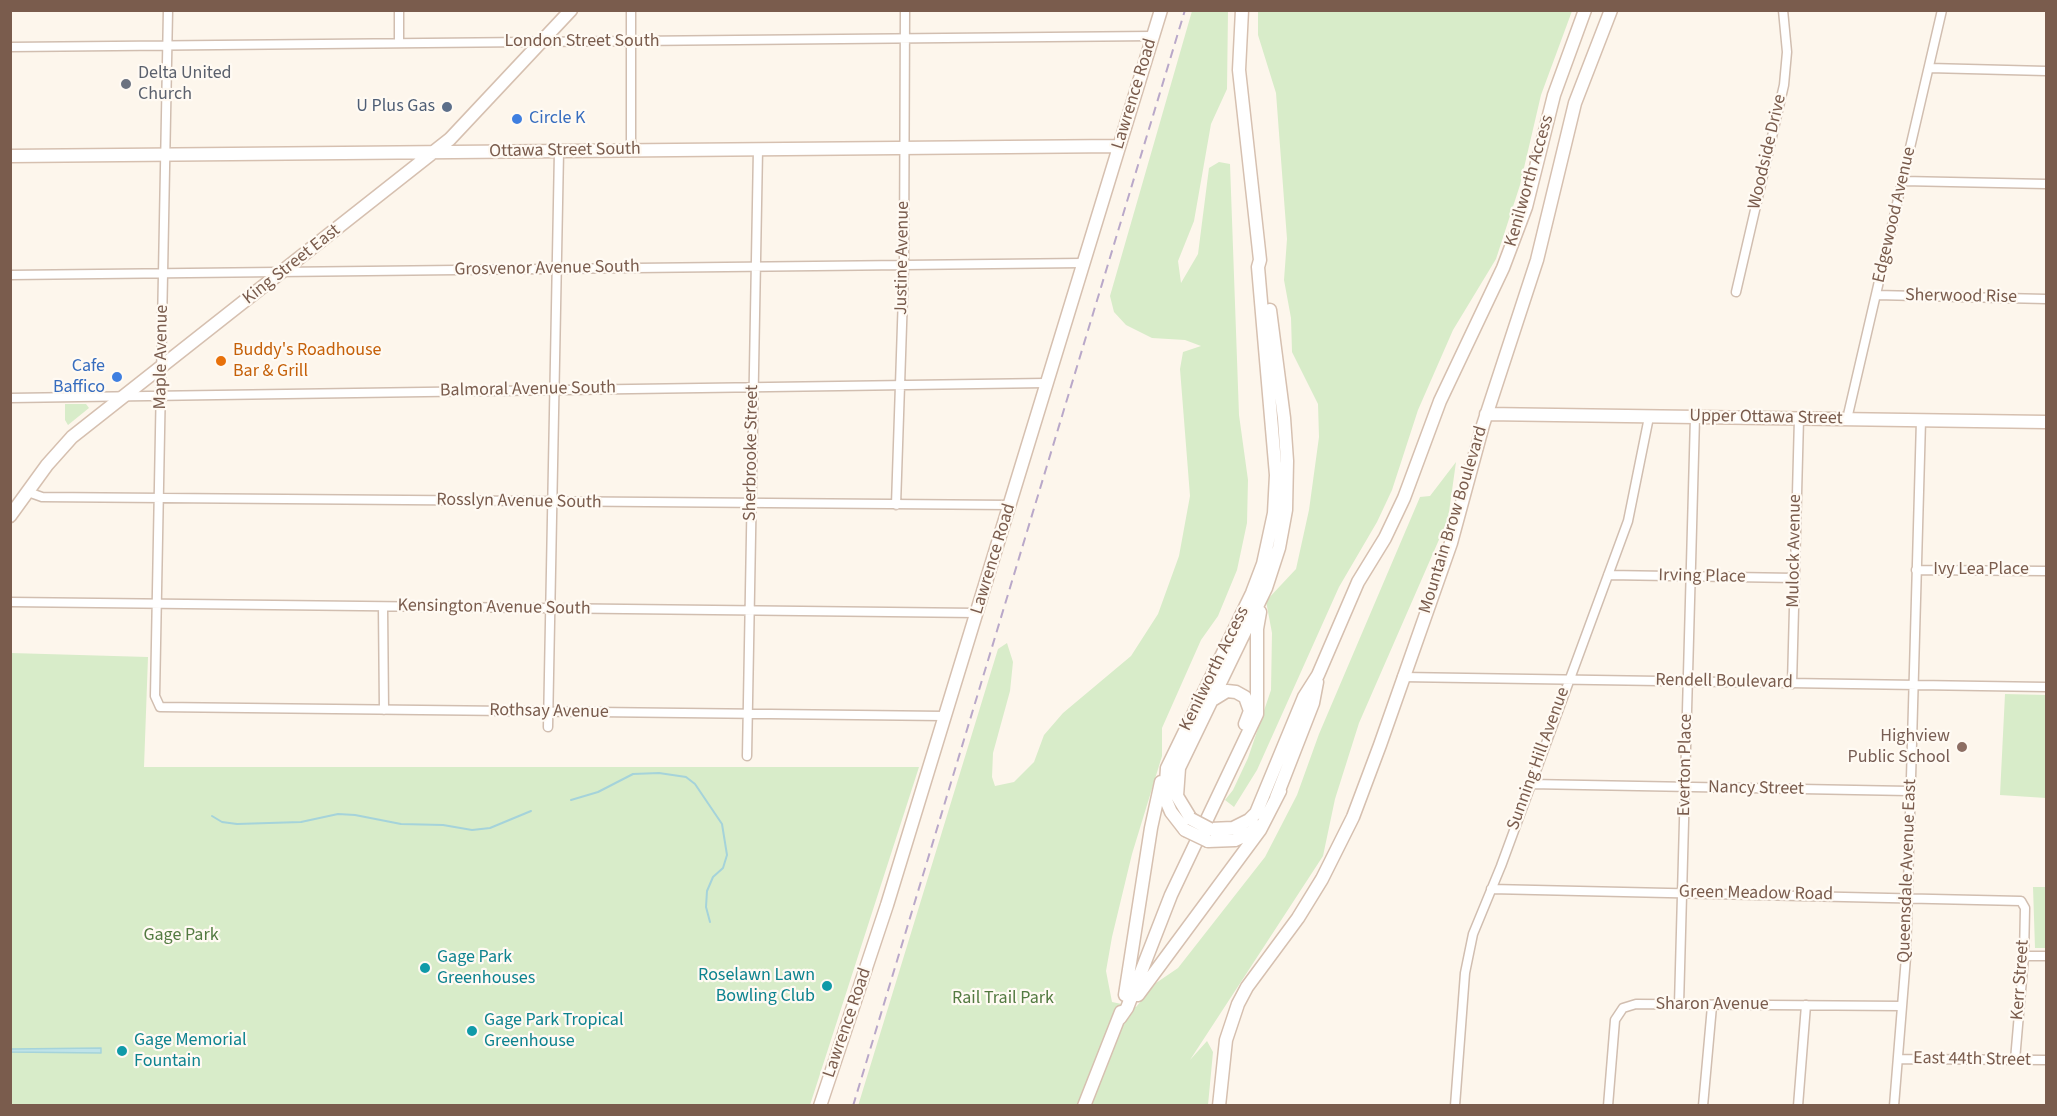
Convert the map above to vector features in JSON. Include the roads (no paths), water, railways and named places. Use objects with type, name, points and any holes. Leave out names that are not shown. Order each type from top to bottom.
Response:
[{"type":"main road","name":"King Street East","points":[[10,516],[60,448],[434,152],[464,126],[571,10]]},
{"type":"main road","name":"Lawrence Road","points":[[820,1106],[867,967],[978,613],[1161,10]]},
{"type":"main road","name":"Kenilworth Access","points":[[1188,825],[1177,796],[1177,777],[1266,588],[1279,548],[1286,510],[1287,461],[1279,369],[1263,266],[1260,260],[1239,70],[1242,10]]},
{"type":"main road","name":"Kenilworth Access","points":[[1209,835],[1233,828],[1256,813],[1304,697],[1318,675],[1358,582],[1404,498],[1440,401],[1503,268],[1526,207],[1554,95],[1585,10]]},
{"type":"main road","name":"Mountain Brow Boulevard","points":[[1219,1106],[1226,1040],[1238,1004],[1252,979],[1298,918],[1353,817],[1451,543],[1486,414],[1537,260],[1575,103],[1611,10]]},
{"type":"main road","name":"Ottawa Street South","points":[[10,156],[1119,146]]},
{"type":"main road","name":"Kenilworth Access","points":[[1260,260],[1258,267],[1276,475],[1270,540],[1252,593],[1167,768],[1165,798],[1171,812],[1188,825],[1228,841],[1252,832],[1262,822],[1280,791],[1313,704],[1318,675]]},
{"type":"main road","name":"Upper Ottawa Street","points":[[1486,414],[2046,422]]},
{"type":"main road","points":[[1084,1106],[1162,914],[1257,714],[1258,620],[1266,588]]},
{"type":"main road","points":[[1128,983],[1163,894],[1250,711],[1245,697],[1236,692],[1224,693],[1211,702]]},
{"type":"main road","points":[[1123,1013],[1154,810],[1167,768]]},
{"type":"main road","points":[[1123,1013],[1260,830],[1280,791]]},
{"type":"street","name":"Maple Avenue","points":[[157,703],[168,10]]},
{"type":"street","points":[[399,10],[399,43]]},
{"type":"street","points":[[631,10],[631,151]]},
{"type":"street","name":"Justine Avenue","points":[[897,505],[904,265],[905,10]]},
{"type":"street","name":"Woodside Drive","points":[[1736,292],[1784,85],[1787,52],[1782,10]]},
{"type":"street","name":"Edgewood Avenue","points":[[1847,419],[1942,10]]},
{"type":"street","name":"London Street South","points":[[10,47],[1154,36]]},
{"type":"street","points":[[1929,68],[2046,71]]},
{"type":"street","name":"Sherbrooke Street","points":[[747,756],[758,149]]},
{"type":"street","points":[[548,727],[559,151]]},
{"type":"street","points":[[1903,181],[2046,184]]},
{"type":"street","name":"Grosvenor Avenue South","points":[[10,275],[1083,263]]},
{"type":"street","name":"Sherwood Rise","points":[[1876,295],[2046,299]]},
{"type":"street","name":"Balmoral Avenue South","points":[[10,398],[1046,383]]},
{"type":"street","name":"Sunning Hill Avenue","points":[[1455,1106],[1465,973],[1473,934],[1628,521],[1649,417]]},
{"type":"street","name":"Everton Place","points":[[1679,1005],[1695,417]]},
{"type":"street","name":"Mulock Avenue","points":[[1792,684],[1799,418]]},
{"type":"street","name":"Queensdale Avenue East","points":[[1894,1106],[1908,897],[1909,790],[1921,420]]},
{"type":"street","name":"Rosslyn Avenue South","points":[[28,492],[42,497],[1011,505]]},
{"type":"street","name":"Ivy Lea Place","points":[[1916,570],[2046,571]]},
{"type":"street","name":"Irving Place","points":[[1608,575],[1795,578]]},
{"type":"street","name":"Kensington Avenue South","points":[[10,602],[978,613]]},
{"type":"street","points":[[383,606],[384,710]]},
{"type":"street","name":"Rendell Boulevard","points":[[1402,677],[2046,687]]},
{"type":"street","name":"Rothsay Avenue","points":[[157,703],[165,708],[944,716]]},
{"type":"street","name":"Nancy Street","points":[[1530,784],[1909,790]]},
{"type":"street","name":"Green Meadow Road","points":[[1491,889],[2020,901]]},
{"type":"street","name":"Kerr Street","points":[[2015,1060],[2024,956],[2025,908],[2020,901]]},
{"type":"street","points":[[2024,956],[2046,956]]},
{"type":"street","name":"Sharon Avenue","points":[[1608,1106],[1615,1020],[1623,1008],[1636,1004],[1902,1006]]},
{"type":"street","points":[[1798,1106],[1806,1005]]},
{"type":"street","points":[[1703,1106],[1712,1006]]},
{"type":"street","name":"East 44th Street","points":[[1898,1059],[2046,1060]]},
{"type":"water","points":[[101,1048],[101,1053],[10,1052],[11,1049]]},
{"type":"waterway","points":[[571,800],[598,792],[633,774],[659,773],[686,777],[695,784],[722,824],[727,855],[723,868],[713,877],[707,891],[706,907],[710,922]]},
{"type":"waterway","points":[[212,816],[222,822],[237,824],[301,822],[338,814],[401,824],[443,825],[472,830],[490,828],[531,811]]},
{"type":"railway","points":[[853,1106],[1185,10]]},
{"type":"place","name":"Delta United Church","points":[[126,84]]},
{"type":"place","name":"U Plus Gas","points":[[447,107]]},
{"type":"place","name":"Circle K","points":[[517,119]]},
{"type":"place","name":"Buddy's Roadhouse Bar & Grill","points":[[221,361]]},
{"type":"place","name":"Cafe Baffico","points":[[117,377]]},
{"type":"place","name":"Highview Public School","points":[[1962,747]]},
{"type":"place","name":"Gage Park Greenhouses","points":[[425,968]]},
{"type":"place","name":"Roselawn Lawn Bowling Club","points":[[827,986]]},
{"type":"place","name":"Gage Park Tropical Greenhouse","points":[[472,1031]]},
{"type":"place","name":"Gage Memorial Fountain","points":[[122,1051]]},
{"type":"park label","name":"Gage Park","points":[[181,936]]},
{"type":"park label","name":"Rail Trail Park","points":[[1003,999]]}]
